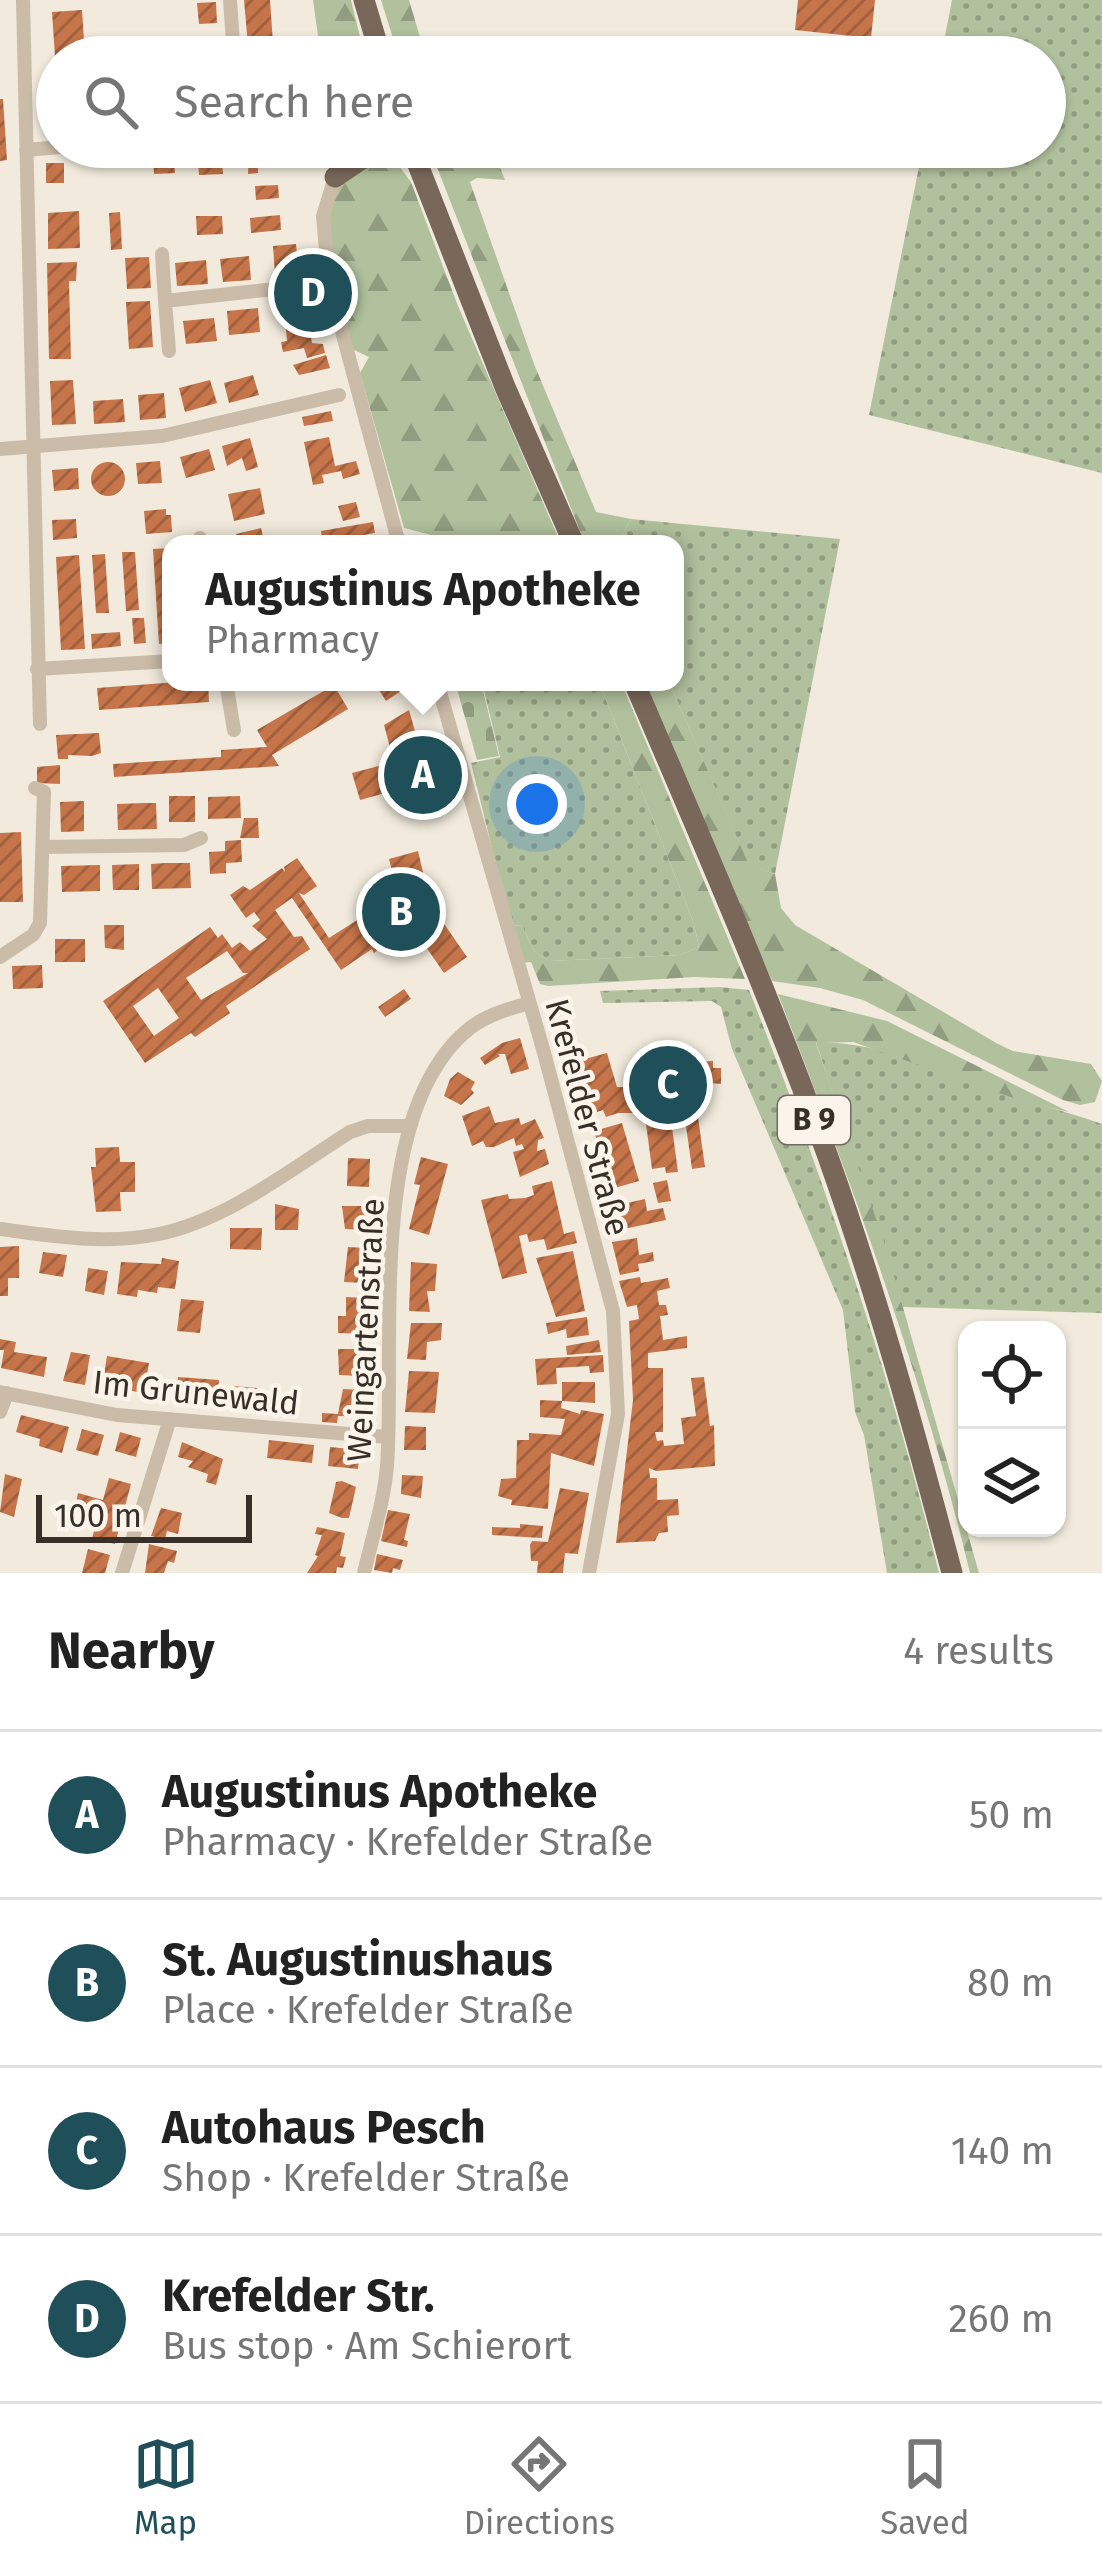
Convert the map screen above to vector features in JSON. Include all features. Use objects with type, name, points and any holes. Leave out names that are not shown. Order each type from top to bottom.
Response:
[{"type":"main road","points":[[364,0],[375,36]]},
{"type":"main road","points":[[335,177],[340,168]]},
{"type":"main road","points":[[335,177],[348,168]]},
{"type":"main road","points":[[419,168],[570,535]]},
{"type":"main road","name":"B 9","points":[[638,691],[731,909],[826,1154],[900,1378],[952,1573]]},
{"type":"street","points":[[23,0],[40,724]]},
{"type":"street","points":[[230,0],[233,36]]},
{"type":"street","points":[[26,150],[36,149]]},
{"type":"street","points":[[335,177],[322,217],[328,283],[397,535]]},
{"type":"street","points":[[162,254],[169,351]]},
{"type":"street","points":[[166,301],[328,283]]},
{"type":"street","points":[[0,449],[162,436],[340,395]]},
{"type":"street","points":[[37,670],[162,662]]},
{"type":"street","points":[[228,691],[234,730]]},
{"type":"street","name":"Krefelder Straße","points":[[440,691],[613,1311],[618,1414],[589,1573]]},
{"type":"street","points":[[0,957],[33,935],[40,922],[44,792],[35,788]]},
{"type":"street","points":[[44,847],[184,845],[202,838]]},
{"type":"street","name":"Weingartenstraße","points":[[364,1573],[383,1491],[394,1223],[410,1126],[428,1080],[453,1044],[474,1025],[529,1003]]},
{"type":"street","points":[[0,1229],[72,1239],[162,1234],[236,1204],[350,1132],[368,1126],[410,1126]]},
{"type":"street","points":[[0,1412],[3,1392]]},
{"type":"street","name":"Im Grunewald","points":[[3,1392],[117,1414],[387,1437]]},
{"type":"street","points":[[122,1573],[170,1419]]},
{"type":"green space","points":[[313,0],[351,0],[360,36],[318,36]]},
{"type":"green space","points":[[381,0],[409,0],[420,36],[392,36]]},
{"type":"green space","points":[[952,0],[1102,0],[1102,473],[869,415],[919,168],[1066,168],[1066,36],[945,36]]},
{"type":"green space","points":[[365,168],[401,168],[411,182],[458,306],[557,535],[431,535],[404,528],[360,373],[369,357],[352,349],[331,258],[331,209],[338,189]]},
{"type":"green space","points":[[437,168],[500,168],[505,180],[470,182],[534,364],[596,512],[631,519],[623,535],[581,535]]},
{"type":"green space","points":[[631,519],[840,539],[775,874],[749,866],[673,691],[684,691],[684,535],[623,535]]},
{"type":"green space","points":[[458,691],[483,691],[499,756],[477,760]]},
{"type":"green space","points":[[484,691],[603,691],[699,947],[680,955],[549,961],[534,951],[522,926],[511,925],[471,763],[500,757]]},
{"type":"green space","points":[[603,691],[625,691],[745,979],[694,977],[548,986],[540,984],[531,962],[523,963],[511,925],[522,926],[534,951],[549,961],[680,955],[699,947]]},
{"type":"green space","points":[[649,691],[673,691],[749,865],[775,874],[781,908],[795,925],[998,1044],[1013,1051],[1091,1064],[1102,1081],[1095,1102],[1080,1105],[1063,1100],[863,1000],[772,981]]},
{"type":"green space","points":[[749,990],[804,1134],[877,1351],[939,1573],[887,1573],[864,1435],[855,1412],[843,1310],[732,1049],[721,1007],[712,1001],[603,1003],[600,991]]},
{"type":"green space","points":[[778,994],[887,1021],[1069,1112],[1025,1102],[853,1042],[816,1043],[886,1248],[958,1500],[958,1526],[884,1280]]},
{"type":"green space","points":[[816,1042],[892,1053],[1102,1124],[1102,1313],[903,1307]]},
{"type":"green space","points":[[961,1537],[969,1537],[979,1573],[970,1573]]},
{"type":"building","points":[[244,0],[270,0],[273,36],[247,36]]},
{"type":"building","points":[[798,0],[875,0],[871,36],[795,30]]},
{"type":"building","points":[[216,2],[217,23],[199,24],[197,3]]},
{"type":"building","points":[[82,10],[84,36],[54,36],[52,12]]},
{"type":"building","points":[[0,99],[7,160],[0,161]]},
{"type":"building","points":[[46,168],[64,168],[64,183],[46,183]]},
{"type":"building","points":[[154,168],[175,168],[175,173],[154,174]]},
{"type":"building","points":[[198,168],[222,168],[223,174],[199,175]]},
{"type":"building","points":[[278,185],[279,198],[256,200],[255,186]]},
{"type":"building","points":[[79,211],[80,248],[48,249],[48,213]]},
{"type":"building","points":[[120,212],[122,249],[111,250],[109,213]]},
{"type":"building","points":[[280,215],[281,230],[251,233],[250,218]]},
{"type":"building","points":[[196,216],[222,216],[223,234],[197,235]]},
{"type":"building","points":[[296,244],[299,273],[275,275],[273,246]]},
{"type":"building","points":[[249,256],[251,280],[223,282],[220,259]]},
{"type":"building","points":[[149,257],[151,288],[127,289],[125,258]]},
{"type":"building","points":[[206,260],[208,284],[177,286],[175,263]]},
{"type":"building","points":[[77,262],[76,281],[69,281],[71,359],[49,359],[47,263]]},
{"type":"building","points":[[150,301],[153,347],[129,349],[126,302]]},
{"type":"building","points":[[307,306],[312,343],[323,344],[325,353],[307,358],[304,348],[283,352],[281,342],[287,341],[284,308]]},
{"type":"building","points":[[258,308],[260,332],[229,335],[227,311]]},
{"type":"building","points":[[214,318],[217,341],[186,344],[183,321]]},
{"type":"building","points":[[326,355],[330,368],[299,375],[293,365]]},
{"type":"building","points":[[253,375],[259,395],[229,403],[224,383]]},
{"type":"building","points":[[73,380],[76,424],[52,425],[50,381]]},
{"type":"building","points":[[210,380],[217,403],[185,412],[179,388]]},
{"type":"building","points":[[164,393],[166,418],[140,420],[138,395]]},
{"type":"building","points":[[123,399],[125,422],[94,424],[93,401]]},
{"type":"building","points":[[331,411],[333,421],[304,426],[302,417]]},
{"type":"building","points":[[329,437],[335,466],[356,461],[360,474],[343,479],[341,471],[322,475],[324,483],[313,485],[304,442]]},
{"type":"building","points":[[250,438],[258,467],[246,471],[242,458],[227,466],[222,446]]},
{"type":"building","points":[[209,449],[215,470],[186,478],[180,457]]},
{"type":"building","points":[[160,461],[162,483],[138,484],[136,463]]},
{"type":"building","points":[[108,462],[120,467],[125,479],[120,491],[108,496],[96,491],[91,479],[96,467]]},
{"type":"building","points":[[78,468],[79,489],[54,491],[52,470]]},
{"type":"building","points":[[260,488],[265,514],[234,521],[228,494]]},
{"type":"building","points":[[356,502],[360,517],[343,521],[338,506]]},
{"type":"building","points":[[166,509],[172,532],[146,534],[144,511]]},
{"type":"building","points":[[76,519],[77,538],[53,540],[52,520]]},
{"type":"building","points":[[373,522],[375,533],[322,535],[321,531]]},
{"type":"building","points":[[261,528],[263,535],[236,535]]},
{"type":"building","points":[[162,548],[159,644],[153,549]]},
{"type":"building","points":[[122,552],[135,552],[139,610],[126,611]]},
{"type":"building","points":[[105,554],[109,613],[96,613],[92,555]]},
{"type":"building","points":[[79,555],[85,649],[61,650],[56,557]]},
{"type":"building","points":[[132,618],[144,618],[146,643],[134,644]]},
{"type":"building","points":[[120,632],[121,646],[92,649],[91,634]]},
{"type":"building","points":[[162,683],[162,691],[208,691],[209,702],[99,710],[97,688]]},
{"type":"building","points":[[324,691],[338,691],[348,709],[272,755],[279,766],[114,777],[113,764],[221,757],[221,750],[267,747],[257,730]]},
{"type":"building","points":[[380,691],[401,691],[386,701]]},
{"type":"building","points":[[409,710],[429,781],[360,800],[352,773],[394,762],[384,725]]},
{"type":"building","points":[[99,733],[101,753],[58,759],[56,735]]},
{"type":"building","points":[[60,765],[60,784],[37,783],[37,767]]},
{"type":"building","points":[[169,796],[195,796],[195,822],[169,822]]},
{"type":"building","points":[[240,796],[241,818],[208,819],[208,797]]},
{"type":"building","points":[[84,801],[84,831],[61,832],[60,802]]},
{"type":"building","points":[[156,803],[157,829],[118,830],[117,804]]},
{"type":"building","points":[[244,818],[258,818],[259,838],[240,838]]},
{"type":"building","points":[[21,832],[23,902],[0,902],[0,833]]},
{"type":"building","points":[[241,840],[242,862],[226,863],[226,873],[210,874],[209,852],[225,851],[225,841]]},
{"type":"building","points":[[418,851],[433,915],[467,957],[444,973],[417,934],[413,920],[374,953],[372,949],[341,970],[292,898],[275,910],[294,937],[302,936],[310,949],[226,1006],[230,1013],[195,1037],[191,1033],[145,1063],[103,1001],[210,927],[232,948],[240,942],[250,951],[267,939],[252,926],[260,920],[254,912],[246,918],[230,895],[243,886],[250,890],[282,868],[285,872],[284,867],[297,858],[317,886],[304,895],[299,893],[329,938],[398,894],[389,859]],"holes":[[[227,951],[243,973],[248,973],[201,1000],[186,978]],[[158,988],[179,1018],[154,1036],[133,1006]]]},
{"type":"building","points":[[190,863],[191,888],[152,889],[151,864]]},
{"type":"building","points":[[139,864],[139,890],[113,890],[112,865]]},
{"type":"building","points":[[100,865],[100,891],[62,892],[61,866]]},
{"type":"building","points":[[104,925],[124,925],[124,950],[105,948]]},
{"type":"building","points":[[55,939],[85,939],[85,962],[55,962]]},
{"type":"building","points":[[42,965],[43,988],[13,989],[12,966]]},
{"type":"building","points":[[404,989],[411,999],[385,1017],[378,1007]]},
{"type":"building","points":[[520,1038],[529,1069],[511,1074],[505,1054],[485,1065],[480,1058],[502,1043]]},
{"type":"building","points":[[607,1053],[617,1087],[645,1087],[644,1061],[713,1061],[713,1068],[721,1068],[721,1084],[690,1081],[690,1098],[698,1098],[698,1113],[606,1117],[603,1110],[585,1116],[570,1063]]},
{"type":"building","points":[[458,1072],[475,1082],[474,1093],[461,1105],[444,1096]]},
{"type":"building","points":[[489,1106],[495,1123],[519,1118],[521,1125],[535,1119],[544,1138],[538,1140],[537,1151],[545,1149],[549,1164],[520,1177],[513,1152],[524,1149],[522,1144],[516,1146],[514,1138],[494,1147],[486,1147],[483,1141],[472,1146],[462,1116]]},
{"type":"building","points":[[698,1117],[705,1167],[692,1169],[685,1119]]},
{"type":"building","points":[[671,1120],[678,1172],[666,1173],[665,1167],[652,1169],[646,1124]]},
{"type":"building","points":[[622,1123],[639,1181],[611,1189],[594,1131]]},
{"type":"building","points":[[119,1147],[120,1162],[135,1162],[135,1192],[120,1192],[121,1211],[96,1212],[91,1167],[96,1167],[95,1148]]},
{"type":"building","points":[[421,1157],[448,1164],[429,1235],[409,1229],[420,1185],[414,1184]]},
{"type":"building","points":[[348,1158],[370,1159],[369,1187],[347,1186]]},
{"type":"building","points":[[667,1180],[671,1201],[658,1203],[653,1183]]},
{"type":"building","points":[[552,1181],[564,1234],[574,1231],[577,1243],[547,1250],[544,1239],[529,1242],[527,1234],[519,1236],[527,1273],[502,1279],[481,1200],[508,1194],[509,1199],[525,1198],[534,1195],[532,1186]]},
{"type":"building","points":[[645,1199],[647,1211],[663,1208],[666,1220],[624,1229],[618,1205]]},
{"type":"building","points":[[275,1204],[299,1209],[298,1230],[275,1230]]},
{"type":"building","points":[[342,1206],[368,1206],[368,1230],[345,1229]]},
{"type":"building","points":[[230,1228],[262,1228],[261,1250],[230,1249]]},
{"type":"building","points":[[637,1238],[639,1255],[653,1252],[654,1261],[620,1275],[612,1242]]},
{"type":"building","points":[[19,1246],[19,1278],[8,1278],[8,1296],[0,1296],[0,1247]]},
{"type":"building","points":[[348,1247],[367,1248],[365,1283],[344,1282]]},
{"type":"building","points":[[573,1251],[585,1311],[556,1317],[536,1258]]},
{"type":"building","points":[[43,1252],[67,1255],[63,1277],[39,1273]]},
{"type":"building","points":[[162,1258],[179,1261],[175,1289],[138,1290],[137,1297],[117,1294],[121,1262],[161,1264]]},
{"type":"building","points":[[411,1262],[437,1264],[435,1291],[427,1291],[430,1312],[409,1311]]},
{"type":"building","points":[[88,1268],[108,1271],[104,1295],[85,1291]]},
{"type":"building","points":[[640,1277],[641,1283],[668,1278],[670,1288],[657,1291],[659,1305],[666,1305],[668,1315],[660,1316],[663,1340],[687,1336],[687,1348],[648,1353],[648,1368],[663,1368],[663,1432],[655,1432],[657,1441],[663,1440],[664,1446],[684,1444],[681,1418],[696,1416],[691,1378],[704,1377],[710,1426],[714,1425],[715,1466],[649,1468],[650,1478],[657,1478],[657,1500],[678,1499],[679,1515],[667,1516],[668,1532],[659,1533],[655,1541],[616,1543],[633,1400],[629,1321],[639,1319],[637,1305],[627,1307],[619,1281]]},
{"type":"building","points":[[346,1297],[365,1298],[364,1334],[338,1333],[338,1316],[346,1316]]},
{"type":"building","points":[[181,1299],[204,1301],[200,1333],[177,1331]]},
{"type":"building","points":[[587,1317],[589,1335],[567,1338],[566,1329],[548,1334],[546,1323]]},
{"type":"building","points":[[411,1323],[442,1323],[441,1340],[427,1342],[426,1360],[407,1359]]},
{"type":"building","points":[[0,1339],[16,1342],[14,1352],[47,1357],[44,1377],[1,1368],[4,1350],[0,1350]]},
{"type":"building","points":[[599,1340],[601,1352],[567,1355],[566,1346]]},
{"type":"building","points":[[338,1349],[363,1349],[362,1376],[339,1375]]},
{"type":"building","points":[[71,1352],[90,1355],[85,1385],[63,1381]]},
{"type":"building","points":[[603,1355],[604,1372],[590,1373],[589,1366],[556,1368],[557,1384],[537,1385],[535,1359]]},
{"type":"building","points":[[107,1356],[149,1363],[144,1393],[102,1386]]},
{"type":"building","points":[[409,1371],[439,1372],[435,1413],[405,1412]]},
{"type":"building","points":[[178,1377],[219,1380],[217,1402],[176,1398]]},
{"type":"building","points":[[562,1382],[595,1382],[595,1403],[562,1401]]},
{"type":"building","points":[[234,1386],[257,1388],[255,1405],[233,1401]]},
{"type":"building","points":[[343,1389],[362,1390],[361,1417],[338,1416],[337,1423],[322,1422],[322,1413],[338,1414]]},
{"type":"building","points":[[540,1400],[562,1401],[561,1408],[580,1414],[581,1410],[604,1414],[594,1466],[551,1453],[548,1509],[511,1505],[512,1500],[498,1496],[501,1479],[516,1478],[517,1440],[529,1440],[529,1433],[561,1435],[565,1419],[540,1417]]},
{"type":"building","points":[[21,1415],[69,1427],[62,1453],[16,1432]]},
{"type":"building","points":[[405,1426],[426,1427],[426,1450],[404,1450]]},
{"type":"building","points":[[82,1429],[104,1435],[98,1456],[76,1450]]},
{"type":"building","points":[[120,1432],[141,1438],[136,1457],[115,1451]]},
{"type":"building","points":[[269,1440],[314,1445],[312,1463],[267,1458]]},
{"type":"building","points":[[182,1442],[223,1459],[216,1485],[206,1482],[208,1474],[188,1467],[193,1461],[178,1457]]},
{"type":"building","points":[[330,1447],[360,1450],[358,1469],[328,1466]]},
{"type":"building","points":[[5,1474],[22,1479],[14,1517],[0,1512]]},
{"type":"building","points":[[402,1475],[423,1476],[421,1498],[401,1494]]},
{"type":"building","points":[[109,1478],[131,1484],[115,1544],[92,1538],[99,1514],[75,1507],[78,1493],[103,1500]]},
{"type":"building","points":[[336,1482],[356,1487],[349,1518],[329,1513]]},
{"type":"building","points":[[560,1488],[589,1493],[578,1554],[565,1553],[563,1573],[537,1573],[538,1561],[531,1561],[530,1545],[532,1541],[548,1542]]},
{"type":"building","points":[[161,1508],[182,1513],[178,1534],[167,1531],[165,1539],[151,1536]]},
{"type":"building","points":[[388,1510],[410,1514],[404,1540],[407,1547],[381,1541]]},
{"type":"building","points":[[520,1524],[543,1526],[542,1538],[492,1535],[492,1527],[520,1528]]},
{"type":"building","points":[[317,1527],[345,1533],[340,1556],[346,1557],[336,1573],[307,1573],[318,1556],[322,1535],[315,1534]]},
{"type":"building","points":[[149,1544],[177,1551],[164,1573],[145,1573]]},
{"type":"building","points":[[88,1549],[110,1555],[105,1573],[82,1573]]},
{"type":"building","points":[[377,1554],[403,1560],[400,1570],[374,1570]]},
{"type":"place","name":"Krefelder Str.","points":[[313,293]]},
{"type":"place","name":"Augustinus Apotheke","points":[[423,775]]},
{"type":"place","name":"St. Augustinushaus","points":[[401,912]]},
{"type":"place","name":"Autohaus Pesch","points":[[668,1085]]}]
